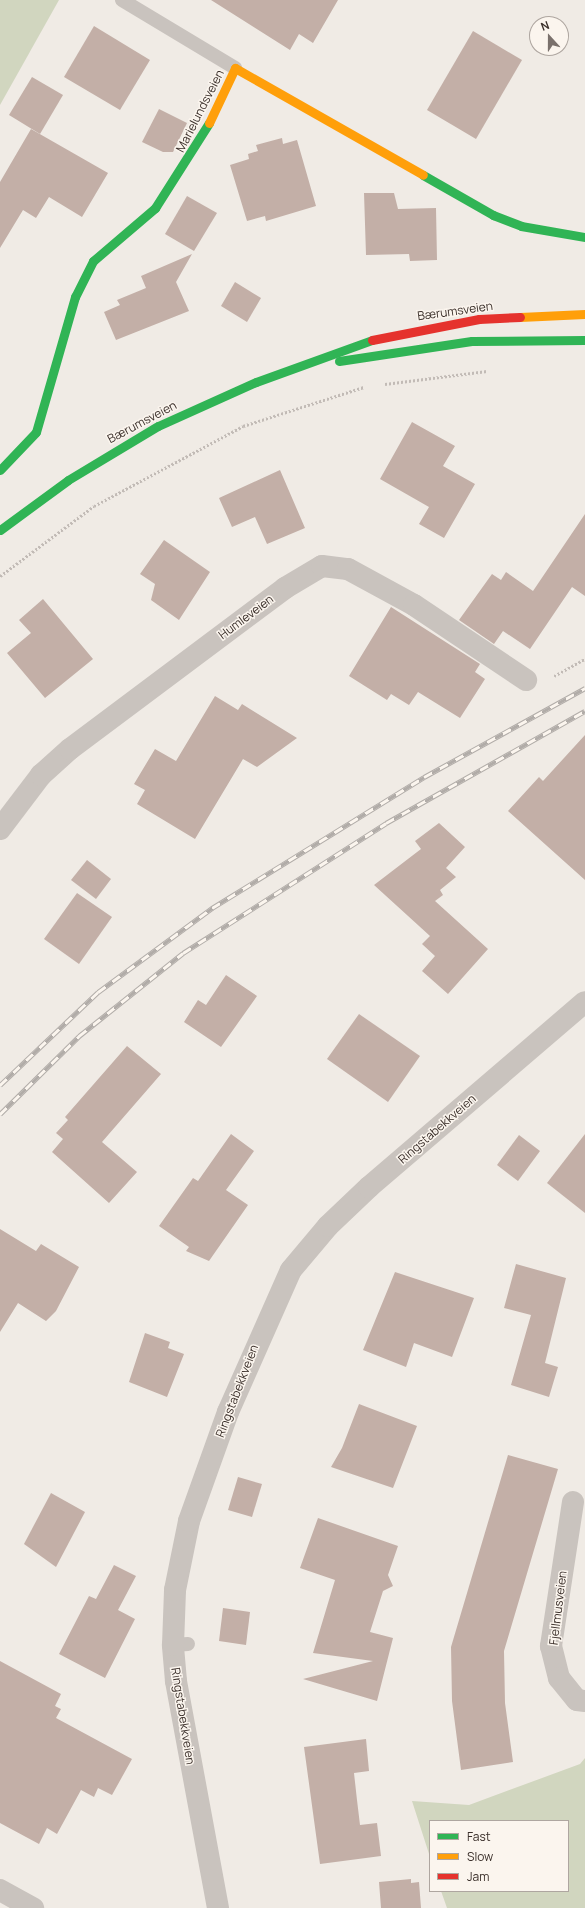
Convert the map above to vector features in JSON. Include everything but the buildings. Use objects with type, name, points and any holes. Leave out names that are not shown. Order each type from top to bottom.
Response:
[{"type":"main road","name":"Marielundsveien","points":[[0,470],[36,432],[75,297],[93,261],[156,208],[205,131],[235,68],[493,215],[542,231],[585,237]]},
{"type":"main road","name":"Bærumsveien","points":[[0,530],[68,480],[158,426],[243,388],[310,364],[367,341],[420,328],[487,318],[585,314]]},
{"type":"main road","name":"Bærumsveien","points":[[310,364],[472,341],[585,340]]},
{"type":"street","name":"Humleveien","points":[[0,829],[41,775],[70,749],[284,588],[322,566],[348,569],[414,605],[526,680]]},
{"type":"street","name":"Ringstabekkveien","points":[[218,1908],[176,1681],[181,1645],[175,1590],[189,1521],[228,1412],[291,1270],[369,1187],[585,1002]]},
{"type":"street","name":"Fjellmusveien","points":[[573,1502],[551,1646],[559,1678],[577,1700],[585,1701]]},
{"type":"street","points":[[0,1890],[33,1908]]},
{"type":"lane","points":[[122,0],[235,68]]},
{"type":"path","points":[[379,385],[489,370]]},
{"type":"path","points":[[0,576],[94,506],[243,426],[306,403],[371,386]]},
{"type":"path","points":[[526,680],[536,686],[585,660]]},
{"type":"green space","points":[[0,0],[59,0],[0,105]]},
{"type":"green space","points":[[585,1758],[585,1908],[447,1908],[441,1892],[569,1892],[569,1820],[429,1820],[429,1854],[412,1801],[469,1805],[580,1764]]},
{"type":"railway","points":[[0,1085],[98,992],[212,908],[424,777],[585,688]]},
{"type":"railway","points":[[0,1114],[79,1036],[183,953],[386,823],[585,711]]},
{"type":"traffic: fast","points":[[0,470],[36,432],[75,297],[93,261],[155,208],[209,123]]},
{"type":"traffic: fast","points":[[423,175],[493,215],[521,226],[585,237]]},
{"type":"traffic: fast","points":[[0,530],[68,480],[158,426],[256,382],[372,340]]},
{"type":"traffic: fast","points":[[339,361],[472,341],[585,340]]},
{"type":"traffic: slow","points":[[209,123],[235,68],[423,175]]},
{"type":"traffic: slow","points":[[520,317],[585,314]]},
{"type":"traffic: jam","points":[[372,340],[479,319],[520,317]]}]
